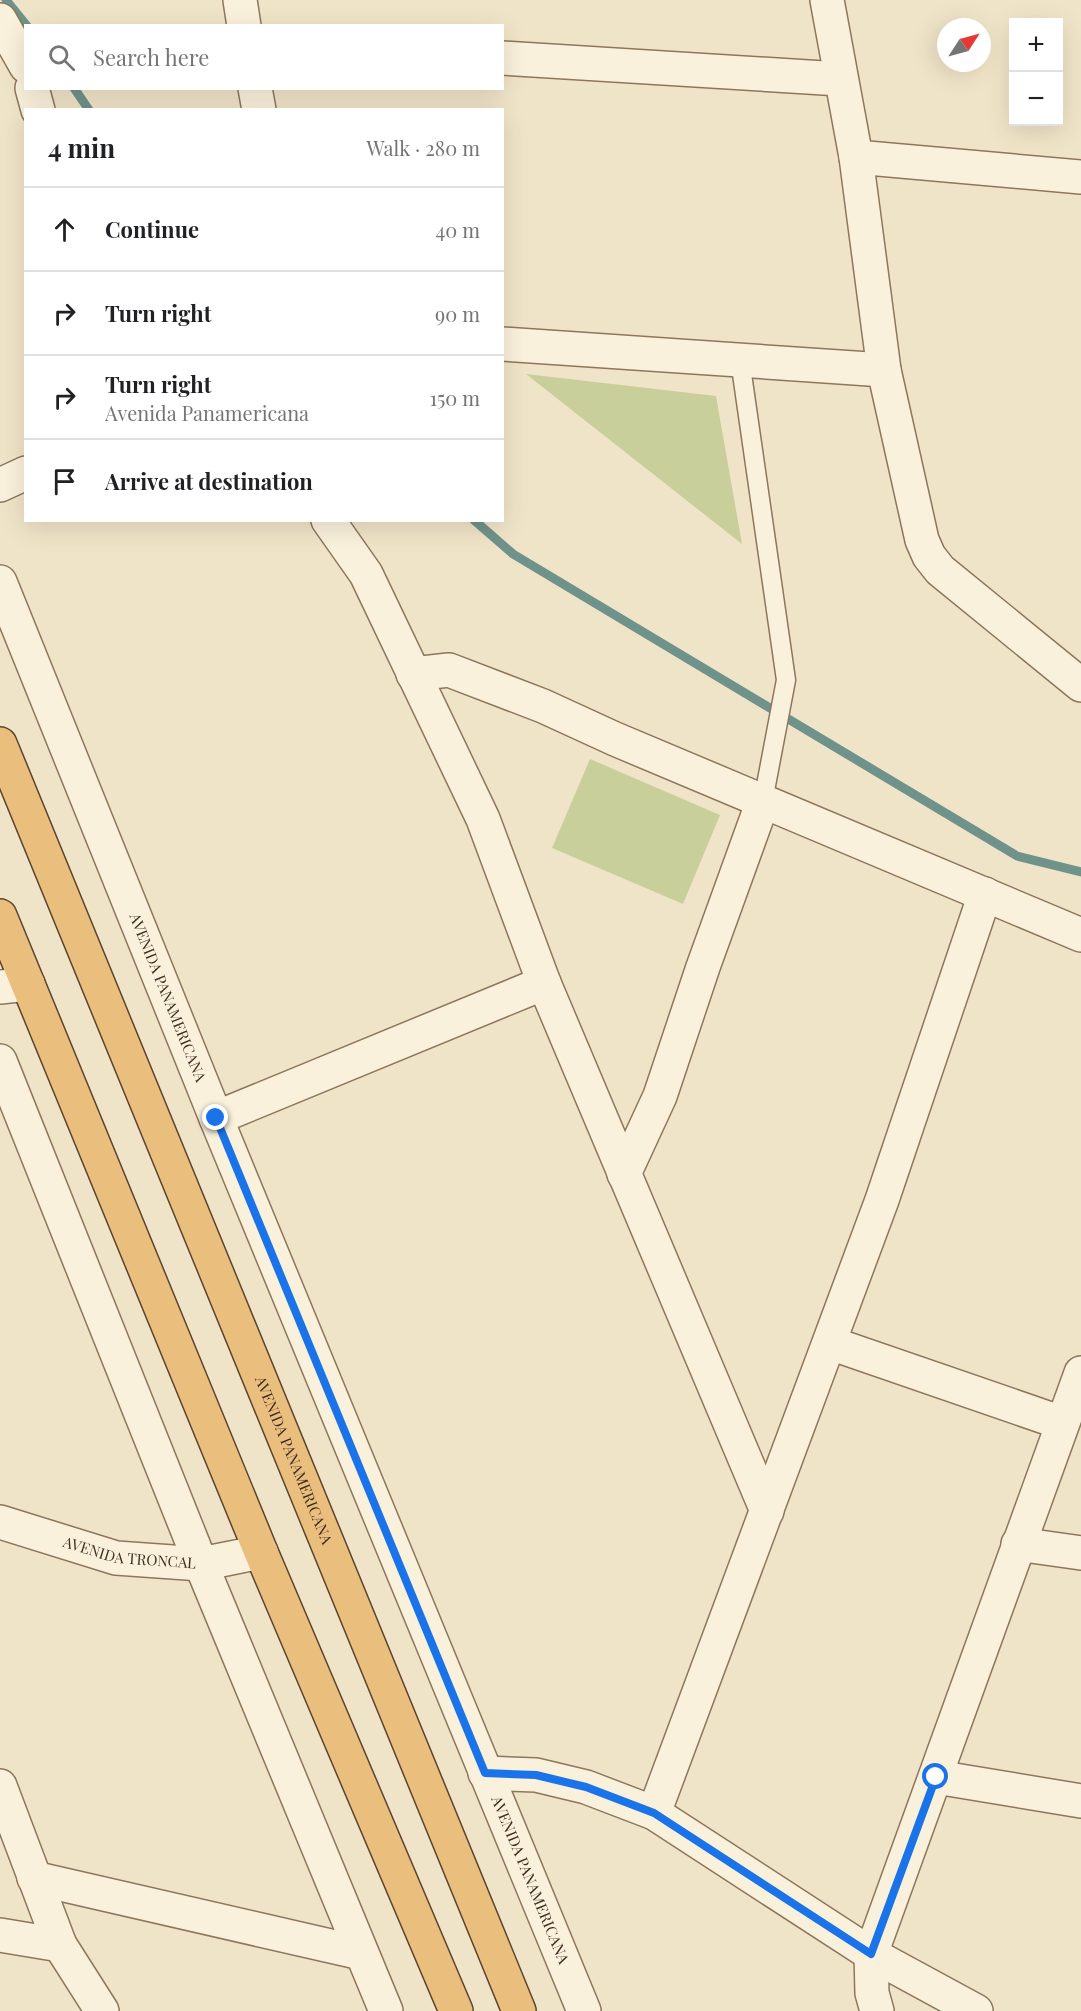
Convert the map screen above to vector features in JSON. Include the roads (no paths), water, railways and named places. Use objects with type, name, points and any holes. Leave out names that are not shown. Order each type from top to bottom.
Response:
[{"type":"highway","name":"AVENIDA PANAMERICANA","points":[[0,744],[519,2011]]},
{"type":"highway","points":[[0,916],[14,985],[261,1552],[456,2011]]},
{"type":"street","points":[[240,0],[244,24]]},
{"type":"street","points":[[827,0],[856,157],[884,370],[922,540],[929,556],[940,570],[1081,685]]},
{"type":"street","points":[[0,20],[24,62]]},
{"type":"street","points":[[504,58],[840,79]]},
{"type":"street","points":[[33,90],[37,108]]},
{"type":"street","points":[[255,90],[259,108]]},
{"type":"street","points":[[856,157],[1081,177]]},
{"type":"street","points":[[504,344],[884,370]]},
{"type":"street","points":[[0,485],[24,474]]},
{"type":"street","points":[[329,522],[366,574],[483,819],[544,983],[767,1511]]},
{"type":"street","name":"AVENIDA PANAMERICANA","points":[[0,582],[216,1118],[584,2011]]},
{"type":"street","points":[[413,674],[449,669],[543,706],[615,739],[1081,935]]},
{"type":"street","points":[[624,1174],[660,1096],[703,967],[763,801]]},
{"type":"street","points":[[654,1813],[882,1200],[984,894]]},
{"type":"street","points":[[216,1118],[544,983]]},
{"type":"street","points":[[0,1061],[201,1564],[386,2011]]},
{"type":"street","points":[[830,1343],[1062,1424]]},
{"type":"street","points":[[876,2011],[872,1993],[871,1954],[1081,1373]]},
{"type":"street","name":"AVENIDA TRONCAL","points":[[0,1522],[116,1558],[201,1564],[261,1552]]},
{"type":"street","points":[[1018,1544],[1081,1553]]},
{"type":"street","points":[[485,1773],[536,1775],[586,1787],[654,1813],[871,1954],[976,2011]]},
{"type":"street","points":[[936,1777],[1081,1801]]},
{"type":"street","points":[[0,1786],[60,1945],[102,2011]]},
{"type":"street","points":[[34,1878],[361,1953]]},
{"type":"street","points":[[0,1935],[60,1945]]},
{"type":"lane","points":[[740,360],[786,680],[763,801]]},
{"type":"waterway","points":[[6,0],[25,24]]},
{"type":"waterway","points":[[75,90],[88,108]]},
{"type":"waterway","points":[[476,522],[513,554],[1017,856],[1081,872]]}]
